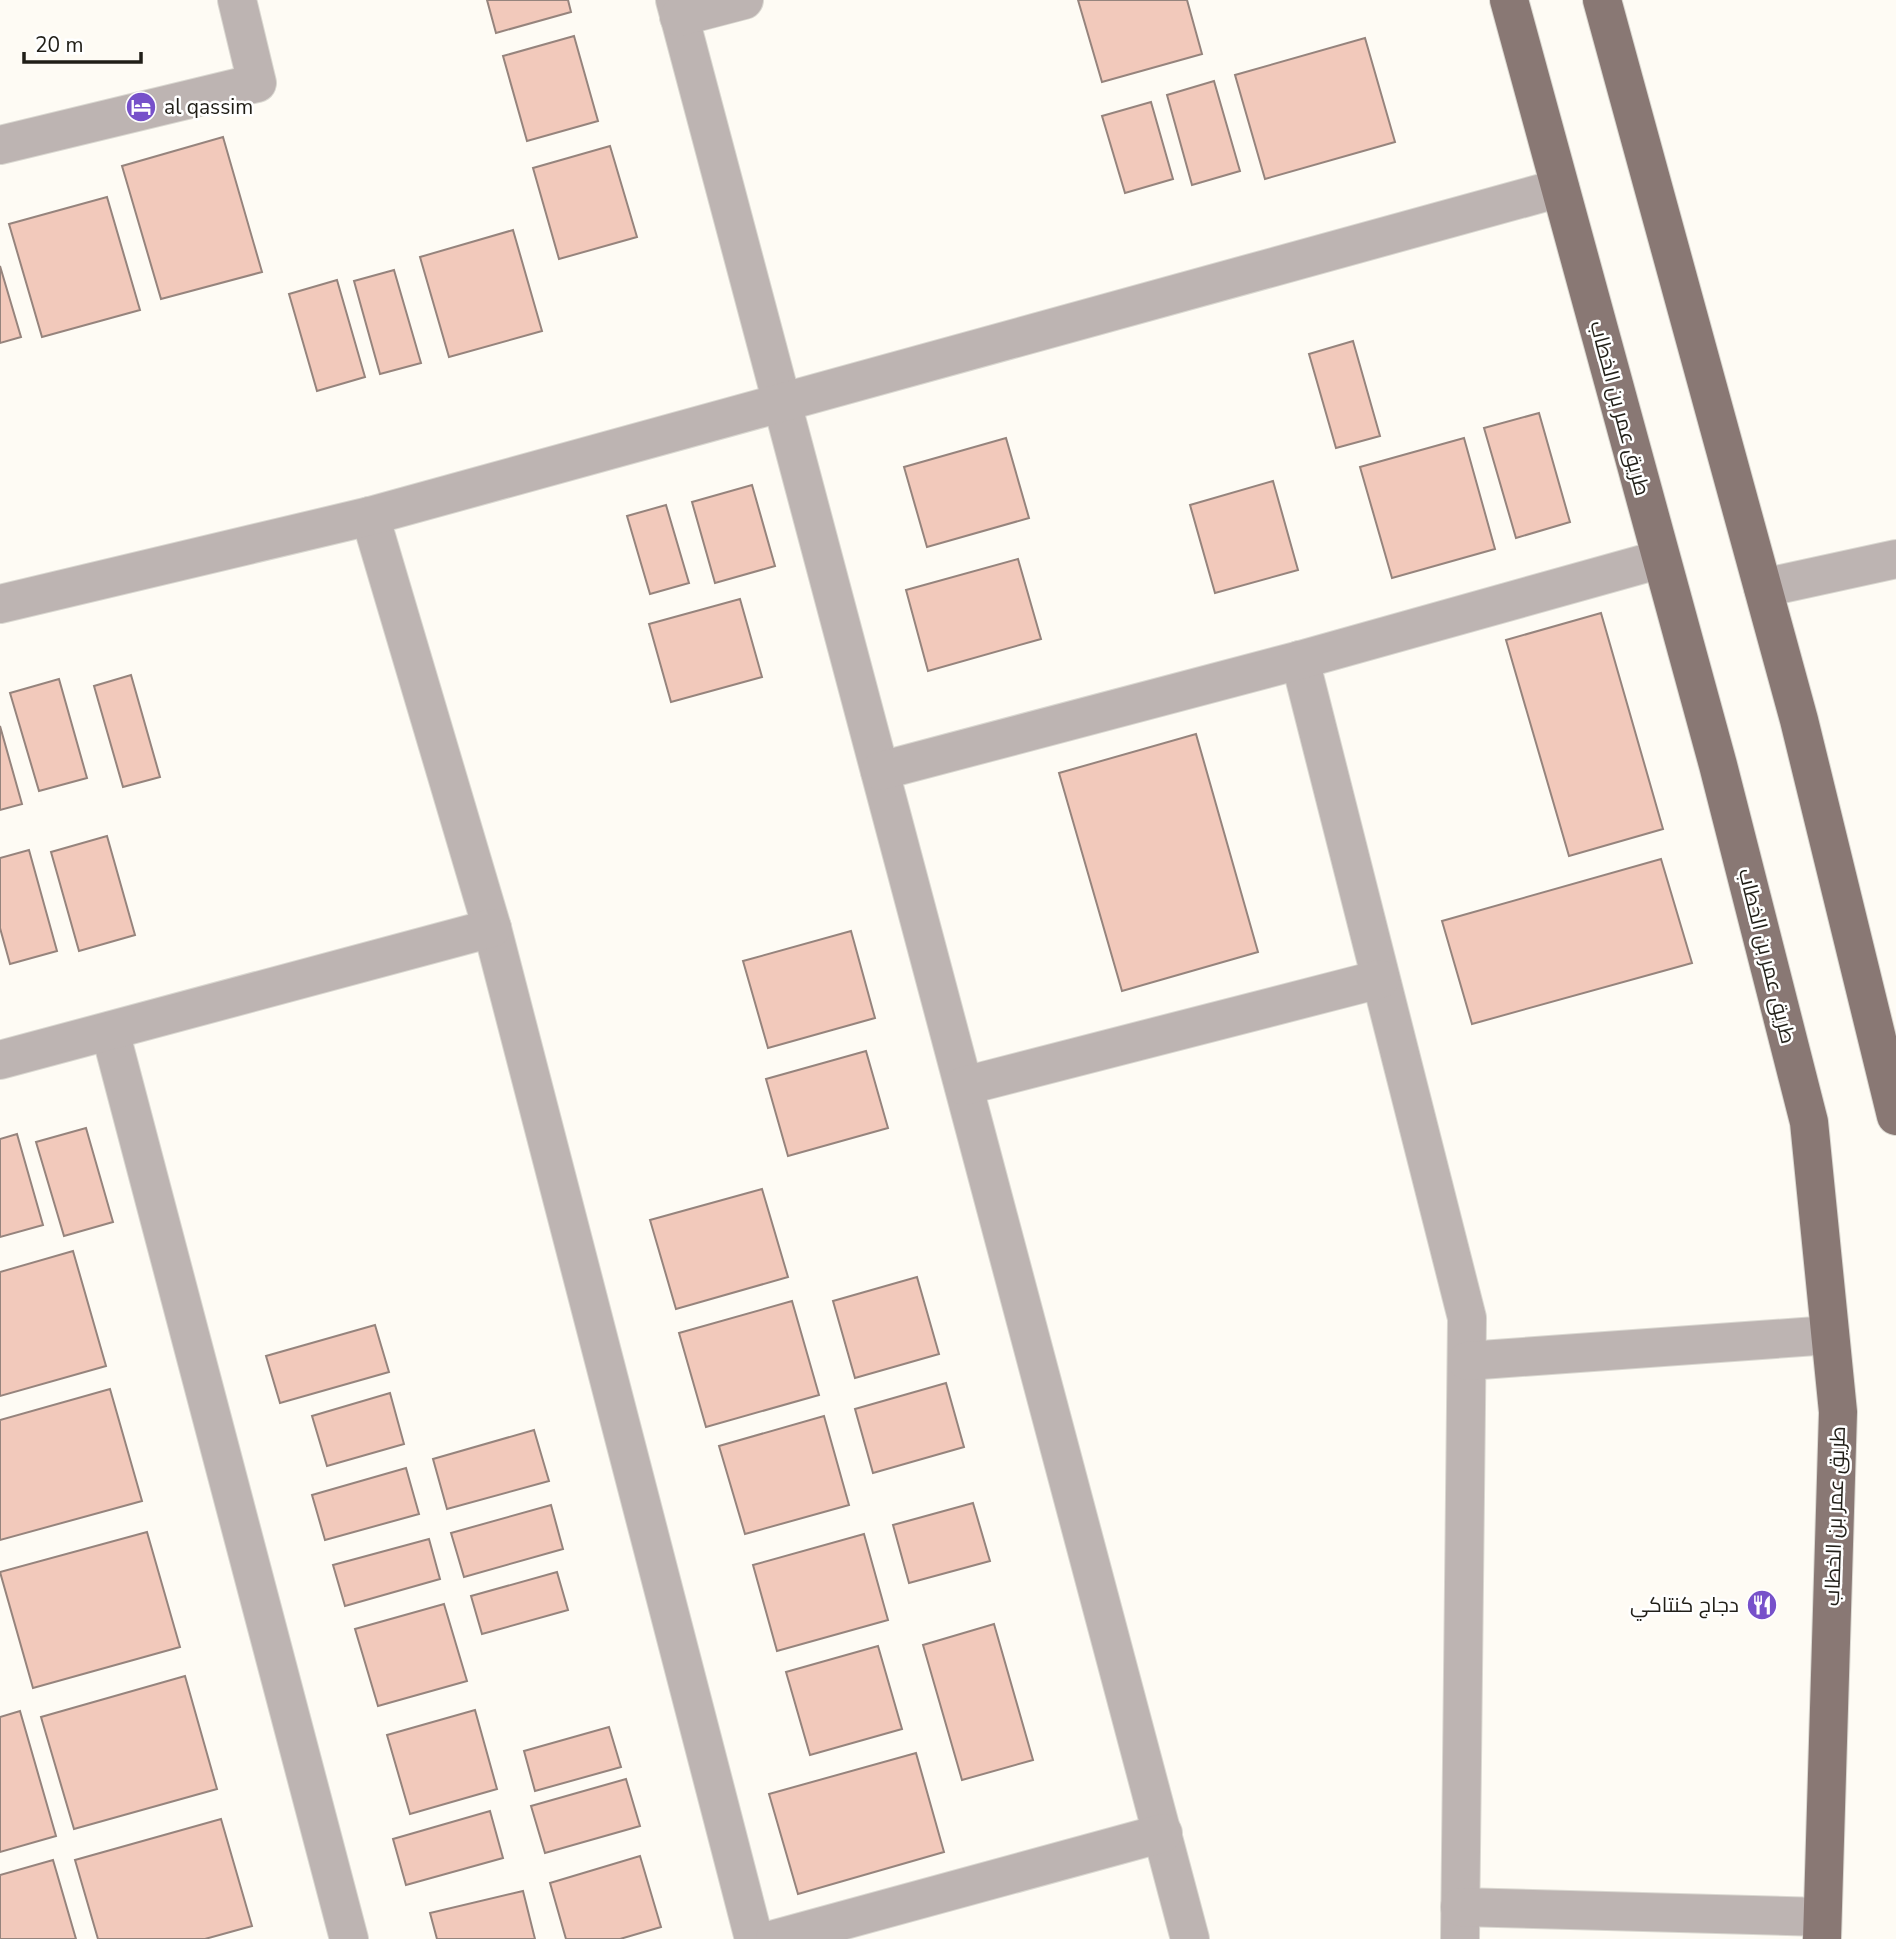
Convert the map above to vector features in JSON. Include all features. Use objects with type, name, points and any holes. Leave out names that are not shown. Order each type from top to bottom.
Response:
[{"type":"main road","name":"طريق عمر بن الخطاب","points":[[1509,0],[1661,559],[1809,1122],[1838,1412],[1822,1928]]},
{"type":"main road","points":[[1602,0],[1799,720],[1896,1116]]},
{"type":"street","points":[[0,145],[257,83],[237,0]]},
{"type":"street","points":[[744,0],[677,9],[1190,1939]]},
{"type":"street","points":[[0,604],[370,516],[1560,188]]},
{"type":"street","points":[[370,516],[492,928],[754,1939]]},
{"type":"street","points":[[880,771],[1300,660],[1661,559]]},
{"type":"street","points":[[1763,588],[1896,559]]},
{"type":"street","points":[[1300,660],[1467,1318],[1460,1923],[1822,1928]]},
{"type":"street","points":[[0,1060],[492,928]]},
{"type":"street","points":[[964,1086],[1380,978]]},
{"type":"street","points":[[110,1031],[349,1939]]},
{"type":"street","points":[[1467,1361],[1830,1335]]},
{"type":"street","points":[[775,1939],[1163,1833]]},
{"type":"building","points":[[487,0],[568,0],[571,12],[496,33]]},
{"type":"building","points":[[1078,0],[1187,0],[1202,54],[1102,82]]},
{"type":"building","points":[[574,36],[598,121],[527,141],[503,56]]},
{"type":"building","points":[[1365,38],[1395,142],[1265,179],[1235,75]]},
{"type":"building","points":[[1214,81],[1240,171],[1192,185],[1167,95]]},
{"type":"building","points":[[1151,102],[1173,179],[1125,193],[1102,116]]},
{"type":"building","points":[[223,137],[262,272],[161,299],[122,166]]},
{"type":"building","points":[[610,146],[637,237],[559,259],[533,168]]},
{"type":"building","points":[[107,197],[140,310],[42,337],[9,224]]},
{"type":"building","points":[[513,230],[542,331],[449,357],[420,257]]},
{"type":"building","points":[[0,266],[21,337],[0,343]]},
{"type":"building","points":[[394,270],[421,363],[380,374],[354,281]]},
{"type":"building","points":[[337,280],[365,377],[317,391],[289,294]]},
{"type":"building","points":[[1353,341],[1380,436],[1336,448],[1309,354]]},
{"type":"building","points":[[1539,413],[1570,522],[1516,538],[1484,428]]},
{"type":"building","points":[[1006,438],[1029,518],[927,547],[904,467]]},
{"type":"building","points":[[1464,438],[1495,549],[1392,578],[1360,467]]},
{"type":"building","points":[[1273,481],[1298,570],[1215,593],[1190,505]]},
{"type":"building","points":[[752,485],[775,566],[715,583],[692,502]]},
{"type":"building","points":[[666,505],[689,583],[650,594],[627,516]]},
{"type":"building","points":[[1018,559],[1041,639],[928,671],[906,590]]},
{"type":"building","points":[[740,599],[762,677],[671,702],[649,624]]},
{"type":"building","points":[[1601,613],[1663,829],[1569,856],[1506,640]]},
{"type":"building","points":[[131,675],[160,777],[123,787],[94,686]]},
{"type":"building","points":[[59,679],[87,778],[39,791],[10,693]]},
{"type":"building","points":[[0,726],[22,804],[0,810]]},
{"type":"building","points":[[1196,734],[1258,952],[1122,991],[1059,773]]},
{"type":"building","points":[[107,836],[135,935],[79,951],[51,852]]},
{"type":"building","points":[[29,850],[57,951],[10,964],[0,928],[0,858]]},
{"type":"building","points":[[1661,859],[1692,963],[1472,1024],[1442,921]]},
{"type":"building","points":[[851,931],[875,1018],[768,1048],[743,961]]},
{"type":"building","points":[[866,1051],[888,1128],[788,1156],[766,1079]]},
{"type":"building","points":[[86,1128],[113,1222],[64,1236],[36,1142]]},
{"type":"building","points":[[17,1134],[43,1225],[0,1237],[0,1139]]},
{"type":"building","points":[[762,1189],[788,1277],[676,1309],[650,1220]]},
{"type":"building","points":[[73,1251],[106,1366],[0,1396],[0,1272]]},
{"type":"building","points":[[917,1277],[939,1354],[855,1378],[833,1301]]},
{"type":"building","points":[[792,1301],[819,1395],[706,1427],[679,1333]]},
{"type":"building","points":[[375,1325],[389,1372],[280,1403],[266,1356]]},
{"type":"building","points":[[946,1383],[964,1447],[873,1473],[855,1409]]},
{"type":"building","points":[[110,1389],[142,1501],[0,1540],[0,1420]]},
{"type":"building","points":[[390,1393],[404,1444],[327,1466],[312,1416]]},
{"type":"building","points":[[824,1416],[849,1505],[745,1534],[719,1446]]},
{"type":"building","points":[[534,1430],[549,1481],[447,1509],[433,1459]]},
{"type":"building","points":[[406,1468],[419,1514],[325,1540],[312,1495]]},
{"type":"building","points":[[973,1503],[990,1561],[909,1583],[893,1525]]},
{"type":"building","points":[[551,1505],[563,1549],[464,1577],[451,1533]]},
{"type":"building","points":[[147,1532],[180,1647],[33,1688],[0,1572]]},
{"type":"building","points":[[864,1534],[888,1620],[777,1651],[753,1565]]},
{"type":"building","points":[[429,1539],[440,1579],[345,1606],[333,1565]]},
{"type":"building","points":[[557,1572],[568,1610],[482,1634],[471,1596]]},
{"type":"building","points":[[444,1604],[467,1681],[378,1706],[355,1629]]},
{"type":"building","points":[[994,1624],[1033,1760],[962,1780],[923,1645]]},
{"type":"building","points":[[878,1646],[902,1729],[810,1755],[786,1672]]},
{"type":"building","points":[[185,1676],[217,1789],[74,1829],[41,1717]]},
{"type":"building","points":[[475,1710],[497,1789],[410,1814],[387,1735]]},
{"type":"building","points":[[20,1711],[56,1836],[0,1852],[0,1717]]},
{"type":"building","points":[[609,1727],[621,1767],[535,1791],[524,1751]]},
{"type":"building","points":[[916,1753],[944,1852],[798,1894],[769,1794]]},
{"type":"building","points":[[626,1779],[640,1826],[545,1853],[531,1806]]},
{"type":"building","points":[[490,1811],[503,1858],[406,1885],[393,1839]]},
{"type":"building","points":[[221,1819],[252,1926],[205,1939],[98,1939],[75,1860]]},
{"type":"building","points":[[640,1856],[661,1927],[620,1939],[566,1939],[550,1883]]},
{"type":"building","points":[[53,1860],[76,1939],[0,1939],[0,1875]]},
{"type":"building","points":[[523,1891],[535,1939],[437,1939],[430,1913]]},
{"type":"place","name":"al qassim","points":[[141,107]]},
{"type":"place","name":"دجاج كنتاكي","points":[[1762,1605]]}]
